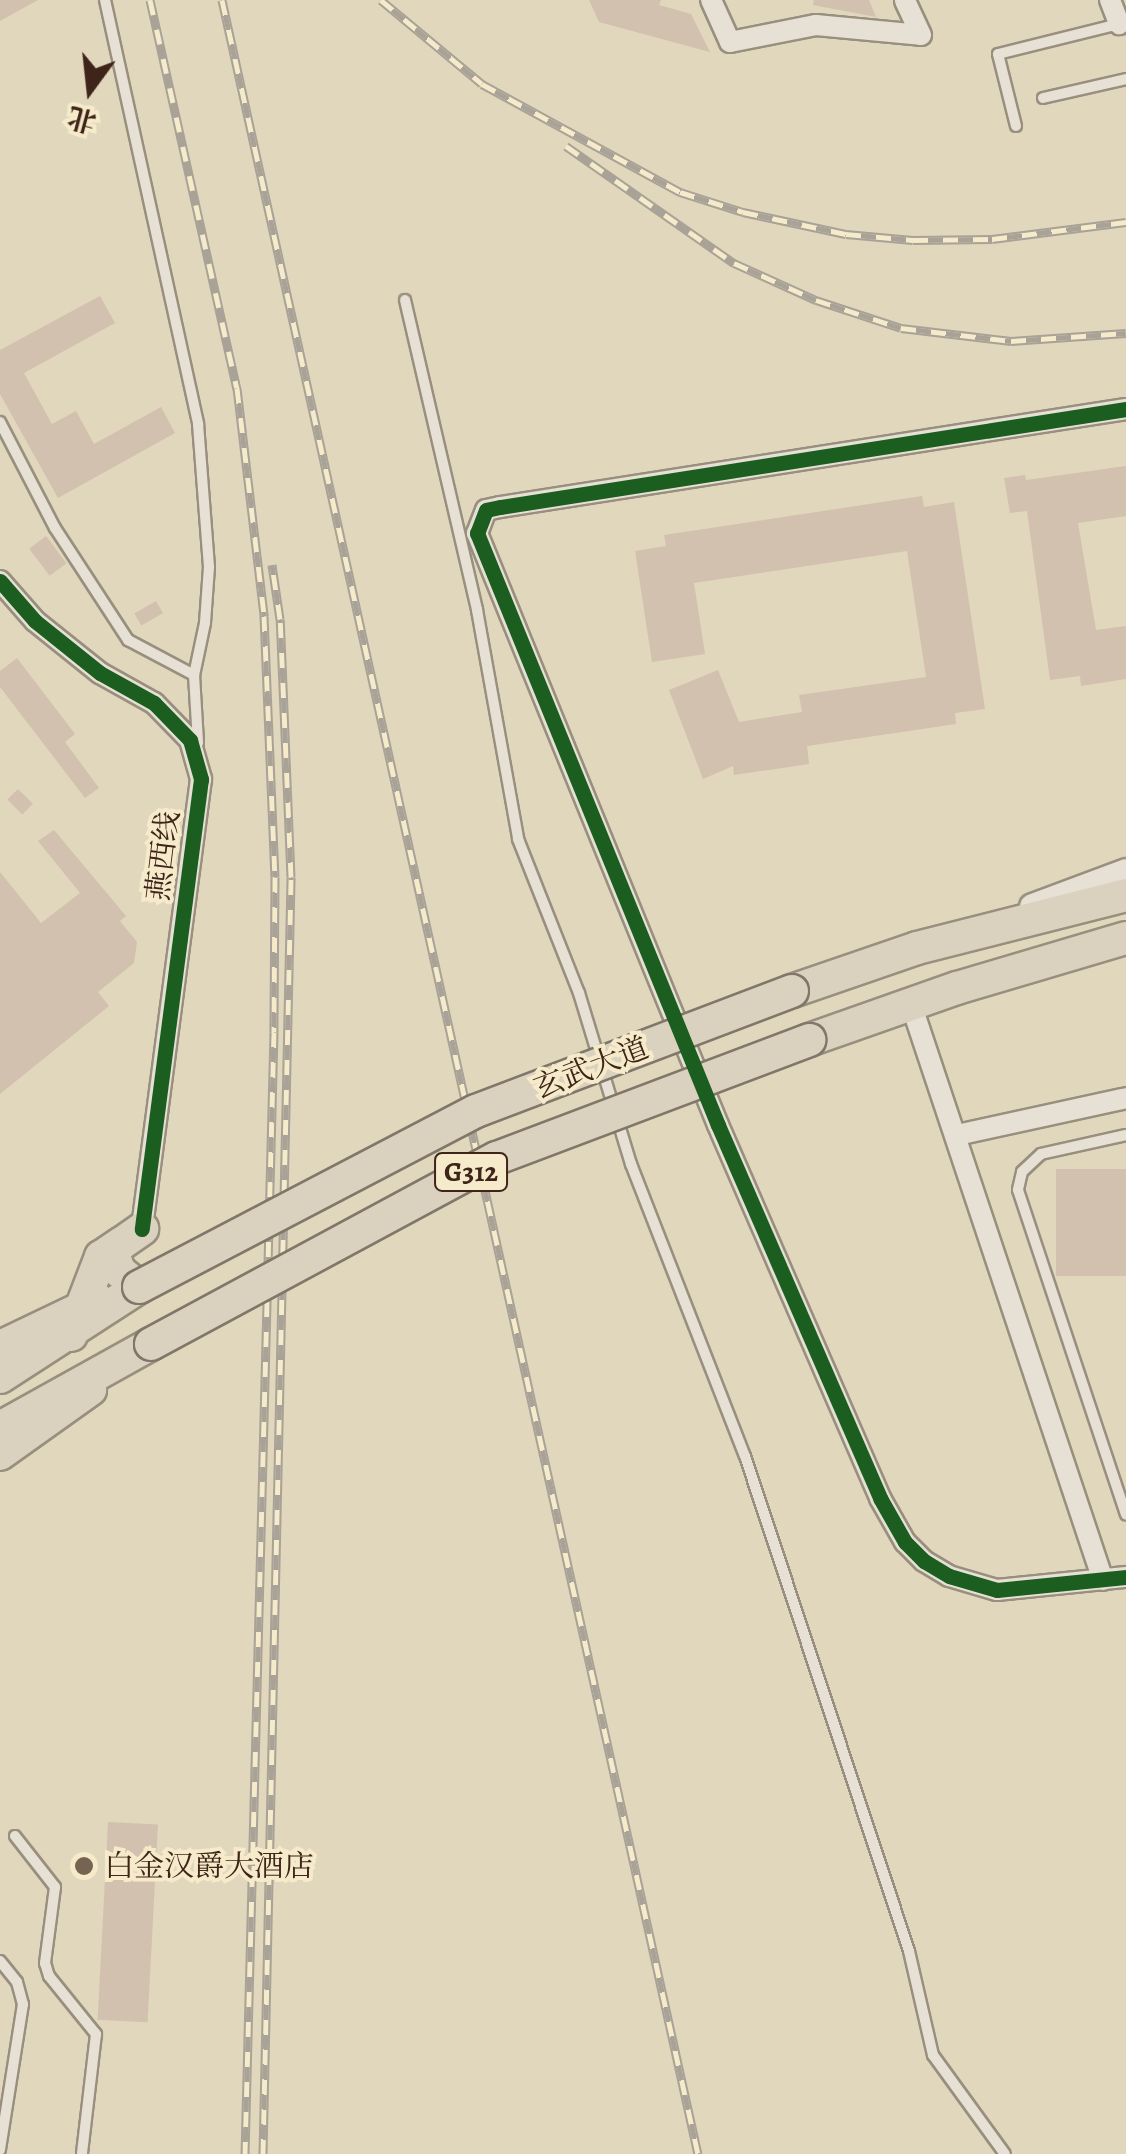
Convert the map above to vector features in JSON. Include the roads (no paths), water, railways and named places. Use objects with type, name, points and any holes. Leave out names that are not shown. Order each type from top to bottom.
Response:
[{"type":"highway","name":"玄武大道","points":[[139,1287],[476,1111],[916,948],[1126,894]]},
{"type":"highway","name":"玄武大道","points":[[150,1344],[497,1158],[809,1040],[958,988],[1126,938]]},
{"type":"highway","points":[[139,1287],[119,1272],[112,1250],[142,1229]]},
{"type":"highway","points":[[71,1335],[101,1258],[142,1229]]},
{"type":"highway","name":"G312","points":[[0,1377],[71,1335],[139,1287]]},
{"type":"highway","name":"G312","points":[[0,1428],[150,1344]]},
{"type":"main road","points":[[0,1346],[82,1304],[139,1287]]},
{"type":"main road","points":[[0,1455],[150,1344]]},
{"type":"street","points":[[711,0],[730,42],[816,24],[921,35],[904,0]]},
{"type":"street","points":[[1110,0],[1122,23]]},
{"type":"street","points":[[1126,410],[500,507],[486,510],[477,533],[718,1125],[880,1498],[905,1542],[924,1562],[949,1576],[997,1590],[1126,1577]]},
{"type":"street","name":"燕西线","points":[[0,581],[35,621],[100,673],[154,704],[190,740],[200,779],[142,1229]]},
{"type":"street","points":[[916,948],[1126,871]]},
{"type":"street","points":[[958,988],[1126,954]]},
{"type":"street","points":[[912,1004],[1103,1580]]},
{"type":"street","points":[[957,1135],[1126,1098]]},
{"type":"lane","points":[[106,0],[198,424],[209,567],[205,623],[194,674],[200,779]]},
{"type":"lane","points":[[1016,126],[998,54],[1122,23]]},
{"type":"lane","points":[[1042,98],[1126,79]]},
{"type":"lane","points":[[405,300],[477,610],[518,839],[579,993],[631,1164],[745,1456],[910,1951],[933,2055],[1004,2154]]},
{"type":"lane","points":[[0,422],[56,528],[128,640],[194,674]]},
{"type":"lane","points":[[454,522],[479,520]]},
{"type":"lane","points":[[1126,1135],[1041,1154],[1022,1172],[1018,1190],[1126,1516]]},
{"type":"lane","points":[[15,1836],[56,1887],[46,1963],[49,1976],[96,2034],[82,2154]]},
{"type":"lane","points":[[0,1961],[17,1982],[23,2004],[0,2150]]},
{"type":"railway","points":[[150,0],[237,388],[264,616],[275,877],[274,1032],[245,2154]]},
{"type":"railway","points":[[222,0],[698,2154]]},
{"type":"railway","points":[[381,0],[482,84],[680,192],[743,212],[846,234],[913,240],[992,239],[1126,222]]},
{"type":"railway","points":[[566,146],[734,263],[816,300],[901,328],[1011,341],[1126,333]]},
{"type":"railway","points":[[263,2154],[291,877],[280,619],[272,565]]},
{"type":"place","name":"白金汉爵大酒店","points":[[84,1866]]}]
